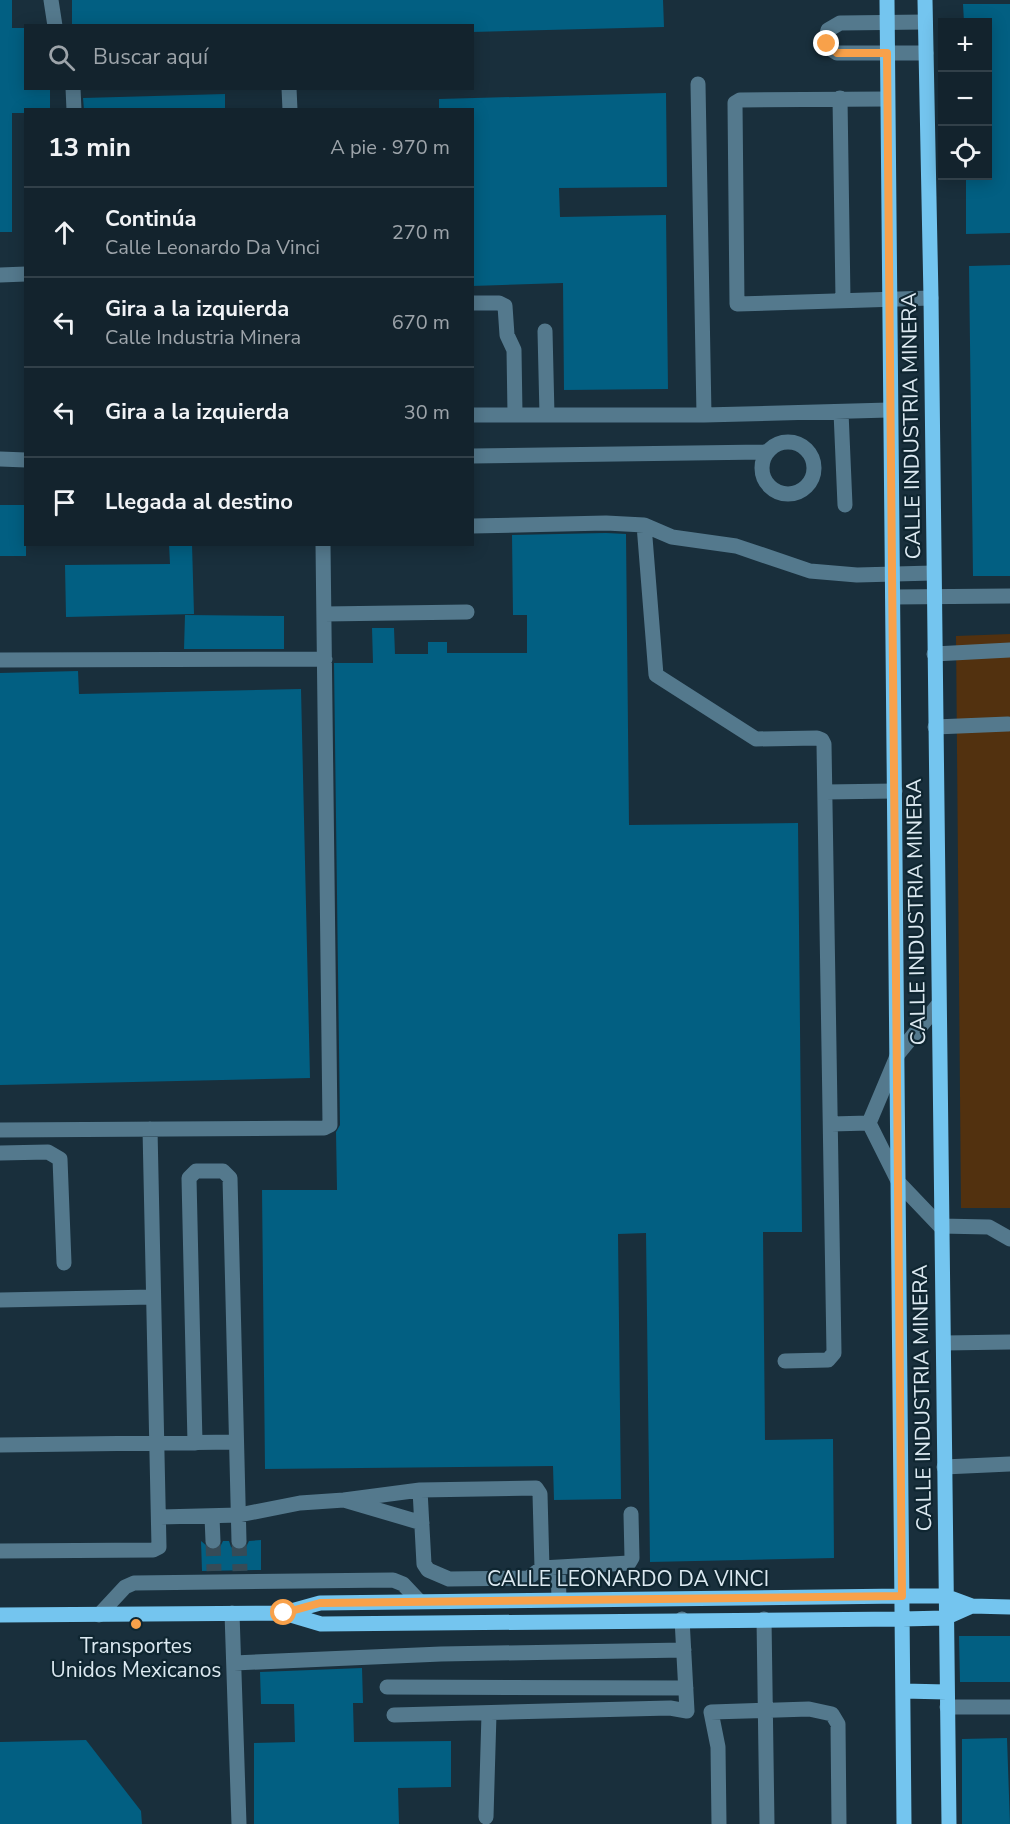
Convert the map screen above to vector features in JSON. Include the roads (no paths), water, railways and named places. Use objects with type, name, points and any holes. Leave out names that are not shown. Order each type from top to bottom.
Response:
[{"type":"main road","name":"CALLE INDUSTRIA MINERA","points":[[887,0],[889,410],[898,1054],[904,1824]]},
{"type":"main road","name":"CALLE INDUSTRIA MINERA","points":[[925,0],[931,298],[948,1824]]},
{"type":"main road","name":"CALLE LEONARDO DA VINCI","points":[[0,1615],[284,1613],[320,1603],[902,1596],[945,1596],[972,1606],[1010,1607]]},
{"type":"main road","name":"CALLE LEONARDO DA VINCI","points":[[284,1613],[321,1624],[764,1618],[902,1619],[945,1618],[972,1606]]},
{"type":"main road","points":[[903,1691],[946,1699]]},
{"type":"street","points":[[51,0],[55,24]]},
{"type":"street","points":[[925,22],[835,24],[828,30],[826,39],[829,48],[837,53],[926,53]]},
{"type":"street","points":[[698,84],[704,415]]},
{"type":"street","points":[[73,90],[74,108]]},
{"type":"street","points":[[289,90],[290,108]]},
{"type":"street","points":[[840,98],[843,300]]},
{"type":"street","points":[[887,99],[740,100],[735,103],[737,304],[931,298]]},
{"type":"street","points":[[0,275],[24,274]]},
{"type":"street","points":[[474,303],[499,303],[505,306],[507,335],[514,350],[515,414]]},
{"type":"street","points":[[545,331],[547,414]]},
{"type":"street","points":[[474,415],[704,415],[889,410]]},
{"type":"street","points":[[841,412],[844,505]]},
{"type":"street","points":[[474,456],[767,452]]},
{"type":"street","points":[[0,459],[24,460]]},
{"type":"street","points":[[474,526],[606,523],[644,525],[672,537],[736,546],[810,571],[892,575],[933,573]]},
{"type":"street","points":[[644,525],[657,675],[756,739],[822,740],[825,792],[834,1353],[828,1360],[785,1361]]},
{"type":"street","points":[[0,1130],[324,1128],[330,1125],[323,546]]},
{"type":"street","points":[[893,597],[1010,596]]},
{"type":"street","points":[[324,614],[467,612]]},
{"type":"street","points":[[934,654],[1010,650]]},
{"type":"street","points":[[0,660],[325,659]]},
{"type":"street","points":[[935,727],[1008,724]]},
{"type":"street","points":[[825,792],[895,790]]},
{"type":"street","points":[[939,1005],[898,1054],[869,1123],[899,1183],[940,1226],[989,1227],[1010,1239]]},
{"type":"street","points":[[831,1124],[869,1123]]},
{"type":"street","points":[[0,1551],[153,1550],[160,1544],[150,1129]]},
{"type":"street","points":[[0,1153],[48,1152],[60,1159],[64,1263]]},
{"type":"street","points":[[195,1443],[189,1178],[196,1171],[223,1171],[231,1178],[235,1442],[239,1541]]},
{"type":"street","points":[[0,1300],[153,1297]]},
{"type":"street","points":[[944,1343],[1010,1342]]},
{"type":"street","points":[[0,1445],[235,1442]]},
{"type":"street","points":[[945,1467],[1010,1464]]},
{"type":"street","points":[[159,1517],[239,1515],[300,1503],[420,1490],[536,1488],[540,1494],[542,1568]]},
{"type":"street","points":[[420,1490],[425,1568],[446,1578],[528,1578],[542,1568],[629,1563],[632,1557],[631,1515]]},
{"type":"street","points":[[344,1500],[422,1522]]},
{"type":"street","points":[[212,1517],[213,1541]]},
{"type":"street","points":[[558,1568],[559,1599]]},
{"type":"street","points":[[99,1615],[129,1584],[214,1577],[241,1576],[304,1581],[393,1580],[403,1584],[419,1601]]},
{"type":"street","points":[[304,1581],[320,1603]]},
{"type":"street","points":[[439,1601],[440,1623]]},
{"type":"street","points":[[232,1613],[239,1824]]},
{"type":"street","points":[[764,1618],[767,1824]]},
{"type":"street","points":[[682,1619],[687,1711]]},
{"type":"street","points":[[234,1663],[441,1654],[684,1650]]},
{"type":"street","points":[[387,1687],[686,1688]]},
{"type":"street","points":[[946,1699],[1010,1707]]},
{"type":"street","points":[[394,1715],[670,1708],[711,1712],[825,1710],[836,1718],[840,1731],[839,1824]]},
{"type":"street","points":[[711,1712],[718,1747],[719,1824]]},
{"type":"street","points":[[486,1817],[489,1714]]},
{"type":"tunnel","points":[[213,1541],[214,1571]]},
{"type":"tunnel","points":[[239,1541],[240,1571]]},
{"type":"place","name":"Transportes Unidos Mexicanos","points":[[136,1624]]}]
